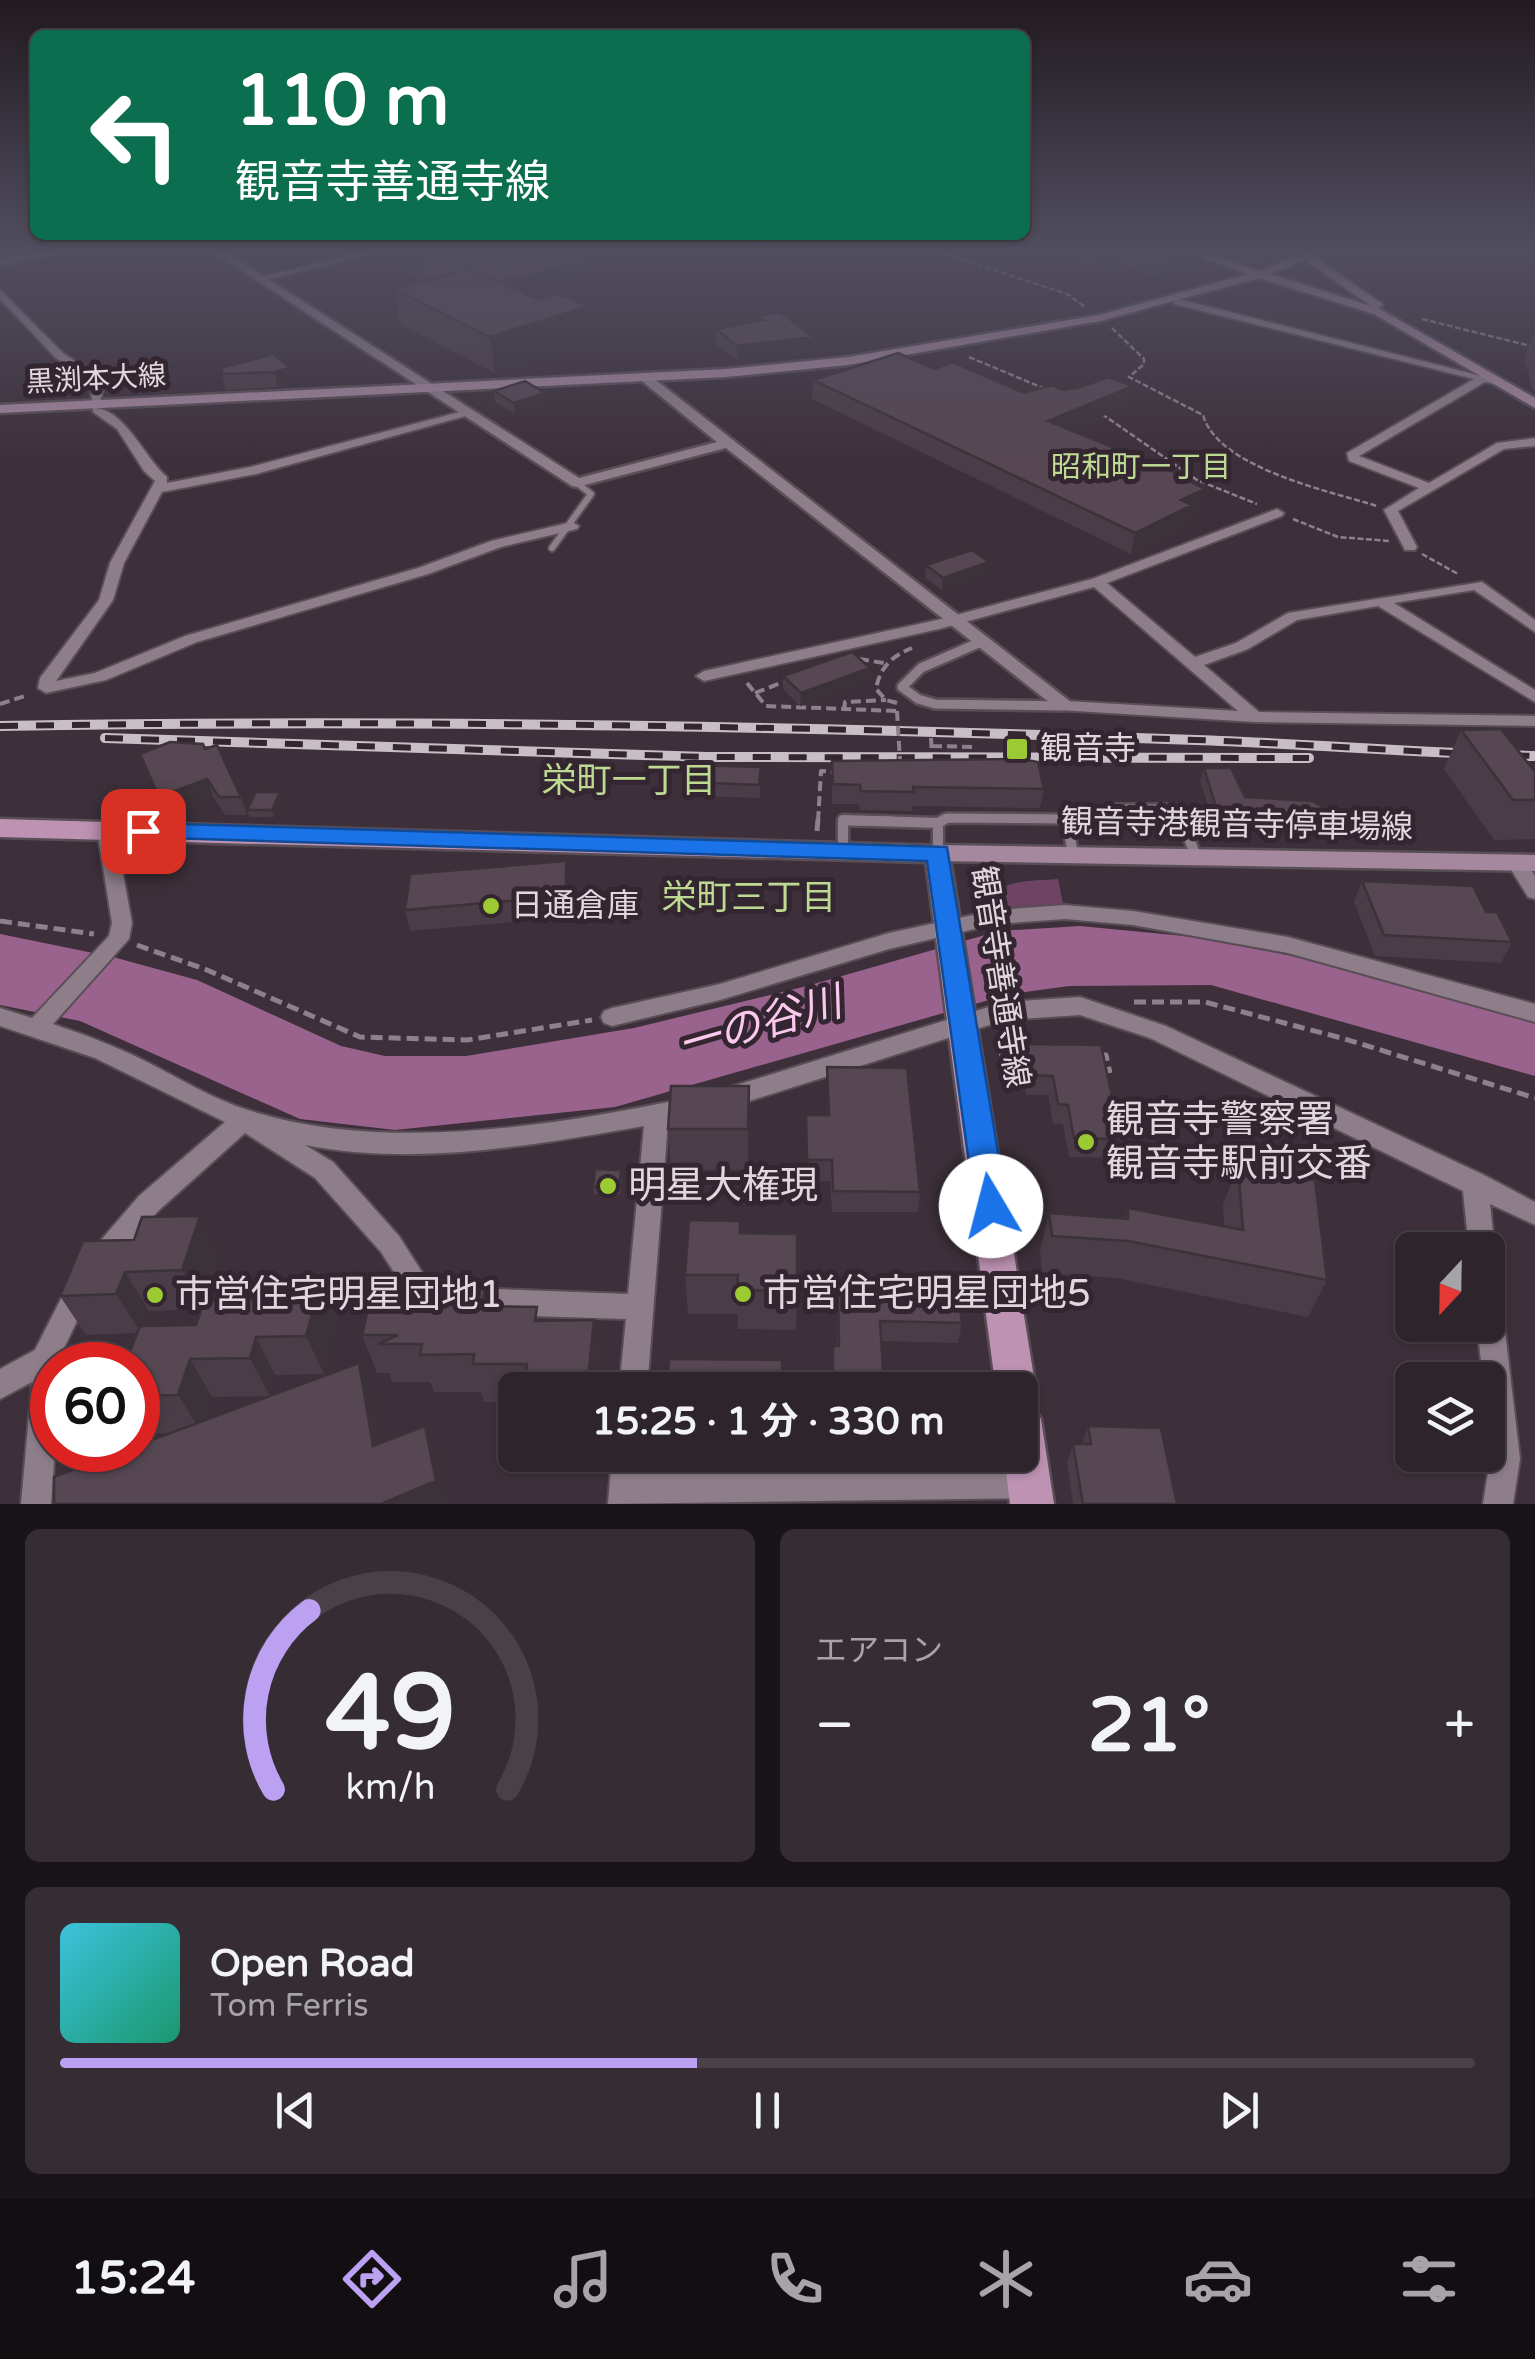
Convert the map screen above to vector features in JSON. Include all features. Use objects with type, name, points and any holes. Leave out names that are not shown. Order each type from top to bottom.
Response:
[{"type":"main road","name":"黒渕本大線","points":[[0,410],[643,377],[848,361],[1096,321]]},
{"type":"main road","points":[[1394,321],[1535,404]]},
{"type":"main road","name":"観音寺善通寺線","points":[[0,828],[938,853],[966,1023],[1014,1372]]},
{"type":"main road","name":"観音寺港観音寺停車場線","points":[[938,853],[1526,863]]},
{"type":"street","points":[[27,321],[60,356],[88,374],[97,390],[96,405],[121,428],[148,468],[162,480],[117,562],[106,600],[48,678],[46,688],[100,677],[191,639],[424,571],[496,544],[572,526]]},
{"type":"street","points":[[325,321],[576,483],[729,443]]},
{"type":"street","points":[[1254,321],[1499,382]]},
{"type":"street","points":[[643,377],[1066,706],[1255,717],[1535,721]]},
{"type":"street","points":[[1428,486],[1353,458],[1352,454],[1482,379]]},
{"type":"street","points":[[157,489],[251,471],[467,414]]},
{"type":"street","points":[[1410,547],[1391,510],[1501,446],[1535,442]]},
{"type":"street","points":[[704,676],[956,620],[1098,582],[1277,513]]},
{"type":"street","points":[[1098,582],[1255,717]]},
{"type":"street","points":[[1193,663],[1242,646],[1293,616],[1477,584],[1535,627]]},
{"type":"street","points":[[1380,602],[1535,697]]},
{"type":"street","points":[[37,1027],[119,939],[122,923],[106,830]]},
{"type":"street","points":[[1526,863],[1535,892]]},
{"type":"street","points":[[612,1017],[720,992],[889,942],[996,917],[1065,912],[1149,920],[1288,945],[1535,1013]]},
{"type":"street","points":[[0,1017],[37,1027],[136,1066],[200,1103],[296,1136],[356,1144],[429,1144],[657,1115],[763,1090],[1006,1011],[1080,1006],[1158,1032],[1535,1214]]},
{"type":"street","points":[[634,1372],[657,1115]]},
{"type":"street","points":[[244,1120],[324,1170],[390,1244],[426,1299],[640,1306]]},
{"type":"street","points":[[54,1342],[73,1297],[148,1204],[244,1120]]},
{"type":"street","points":[[1475,1184],[1480,1232]]},
{"type":"street","points":[[1493,1342],[1505,1459],[1498,1504]]},
{"type":"street","points":[[0,1384],[30,1367]]},
{"type":"street","points":[[36,1504],[39,1472]]},
{"type":"street","points":[[624,1496],[1030,1494]]},
{"type":"lane","points":[[552,548],[572,526],[591,494],[576,483]]},
{"type":"lane","points":[[983,641],[920,668],[902,687],[918,699],[935,704],[1066,706]]},
{"type":"lane","points":[[843,851],[843,820],[938,823],[947,818],[1067,819],[1110,809],[1178,809],[1196,857]]},
{"type":"lane","points":[[1067,819],[1073,855]]},
{"type":"lane","points":[[938,823],[938,853]]},
{"type":"path","points":[[1104,321],[1144,358],[1144,364],[1129,376],[1135,383],[1203,415],[1210,434],[1223,445],[1288,477],[1391,510]]},
{"type":"path","points":[[1432,321],[1535,347]]},
{"type":"path","points":[[963,354],[1048,390]]},
{"type":"path","points":[[1095,411],[1197,480],[1338,537],[1389,541],[1410,547],[1477,584]]},
{"type":"path","points":[[852,658],[885,663]]},
{"type":"path","points":[[735,670],[766,706],[897,711],[901,773]]},
{"type":"path","points":[[755,692],[787,681]]},
{"type":"path","points":[[0,704],[46,688]]},
{"type":"path","points":[[844,711],[844,702],[886,700]]},
{"type":"path","points":[[930,738],[932,754]]},
{"type":"path","points":[[932,746],[974,747]]},
{"type":"path","points":[[816,834],[820,771],[850,772]]},
{"type":"path","points":[[0,920],[119,939],[207,970],[360,1038],[467,1040],[612,1017]]},
{"type":"path","points":[[1130,1002],[1205,1002],[1345,1038],[1535,1098]]},
{"type":"path","points":[[1088,1055],[1106,1055],[1110,1074]]},
{"type":"path","points":[[999,1056],[1035,1056]]},
{"type":"shaded area","points":[[1058,879],[1064,908],[992,911],[990,896],[1005,886]]},
{"type":"water","name":"一の谷川","points":[[1080,926],[1205,938],[1311,960],[1535,1019],[1535,1076],[1211,985],[1069,986],[1010,994],[615,1107],[395,1130],[300,1119],[80,1021],[0,1005],[0,934],[113,957],[197,980],[341,1046],[385,1056],[466,1056],[634,1028],[807,986],[999,931]]},
{"type":"building","points":[[458,321],[541,321],[490,337]]},
{"type":"building","points":[[758,321],[792,321],[814,337],[737,346],[716,329]]},
{"type":"building","points":[[898,353],[934,369],[953,362],[1024,393],[1052,385],[1062,390],[1077,388],[1109,377],[1133,386],[1048,421],[1189,478],[1185,479],[1205,489],[1181,500],[1192,505],[1135,533],[813,380]]},
{"type":"building","points":[[274,354],[290,368],[222,374],[221,368]]},
{"type":"building","points":[[525,381],[545,393],[514,403],[494,391]]},
{"type":"building","points":[[972,550],[989,562],[943,578],[926,565]]},
{"type":"building","points":[[852,652],[870,668],[801,693],[783,676]]},
{"type":"building","points":[[1501,729],[1535,772],[1535,800],[1513,800],[1461,730]]},
{"type":"building","points":[[170,742],[203,744],[205,749],[217,745],[241,797],[219,797],[207,779],[159,797],[140,754]]},
{"type":"building","points":[[832,761],[1038,762],[1044,789],[913,787],[914,792],[861,791],[860,785],[833,784]]},
{"type":"building","points":[[688,765],[761,767],[759,785],[686,782]]},
{"type":"building","points":[[1204,768],[1231,768],[1245,797],[1312,801],[1346,820],[1220,820]]},
{"type":"building","points":[[256,792],[280,792],[272,810],[247,810]]},
{"type":"building","points":[[566,861],[566,896],[405,910],[410,874]]},
{"type":"building","points":[[1362,881],[1473,886],[1486,912],[1497,912],[1512,942],[1384,935]]},
{"type":"building","points":[[1025,1044],[1101,1045],[1114,1106],[1106,1106],[1113,1139],[1074,1138],[1068,1105],[1058,1104],[1053,1076],[1030,1075]]},
{"type":"building","points":[[827,1067],[907,1068],[920,1192],[833,1191],[832,1160],[807,1160],[806,1115],[829,1115]]},
{"type":"building","points":[[671,1086],[749,1086],[748,1129],[668,1129]]},
{"type":"building","points":[[1238,1166],[1315,1180],[1327,1280],[1128,1241],[1052,1236],[1049,1213],[1128,1219],[1128,1208],[1243,1230]]},
{"type":"building","points":[[595,1169],[621,1170],[619,1188],[593,1187]]},
{"type":"building","points":[[200,1216],[182,1270],[125,1272],[116,1294],[60,1296],[83,1241],[134,1240],[142,1217]]},
{"type":"building","points":[[689,1220],[740,1221],[740,1233],[797,1234],[797,1291],[737,1290],[738,1275],[685,1275]]},
{"type":"building","points":[[321,1280],[306,1336],[256,1337],[250,1358],[190,1359],[178,1395],[160,1395],[160,1342],[134,1342],[140,1326],[196,1325],[204,1301],[266,1300],[271,1282]]},
{"type":"building","points":[[375,1280],[434,1280],[432,1289],[485,1289],[482,1306],[537,1307],[535,1321],[594,1320],[589,1372],[526,1372],[527,1364],[473,1364],[474,1354],[420,1355],[422,1344],[378,1344],[398,1335],[362,1335]]},
{"type":"building","points":[[838,1291],[958,1293],[962,1323],[880,1321],[883,1370],[975,1372],[833,1372],[833,1346],[839,1346]]},
{"type":"building","points":[[669,1359],[782,1360],[782,1371],[808,1372],[668,1372]]},
{"type":"building","points":[[359,1363],[373,1446],[425,1426],[436,1481],[381,1504],[54,1504],[54,1477],[67,1472],[160,1472],[160,1437]]},
{"type":"building","points":[[1088,1426],[1161,1428],[1177,1504],[1083,1504],[1073,1444],[1091,1444]]},
{"type":"railway","points":[[0,726],[299,723],[747,728],[1196,740],[1535,756]]},
{"type":"railway","points":[[105,738],[707,757],[1309,758]]},
{"type":"place","name":"観音寺","points":[[1017,749]]},
{"type":"place","name":"日通倉庫","points":[[491,906]]},
{"type":"place","name":"観音寺警察署 観音寺駅前交番","points":[[1086,1142]]},
{"type":"place","name":"明星大権現","points":[[608,1186]]},
{"type":"place","name":"市営住宅明星団地5","points":[[743,1294]]},
{"type":"place","name":"市営住宅明星団地1","points":[[155,1295]]},
{"type":"district","name":"昭和町一丁目","points":[[1141,467]]},
{"type":"district","name":"栄町一丁目","points":[[629,781]]},
{"type":"district","name":"栄町三丁目","points":[[749,898]]},
{"type":"route","points":[[143,831],[938,853],[991,1206]]}]
